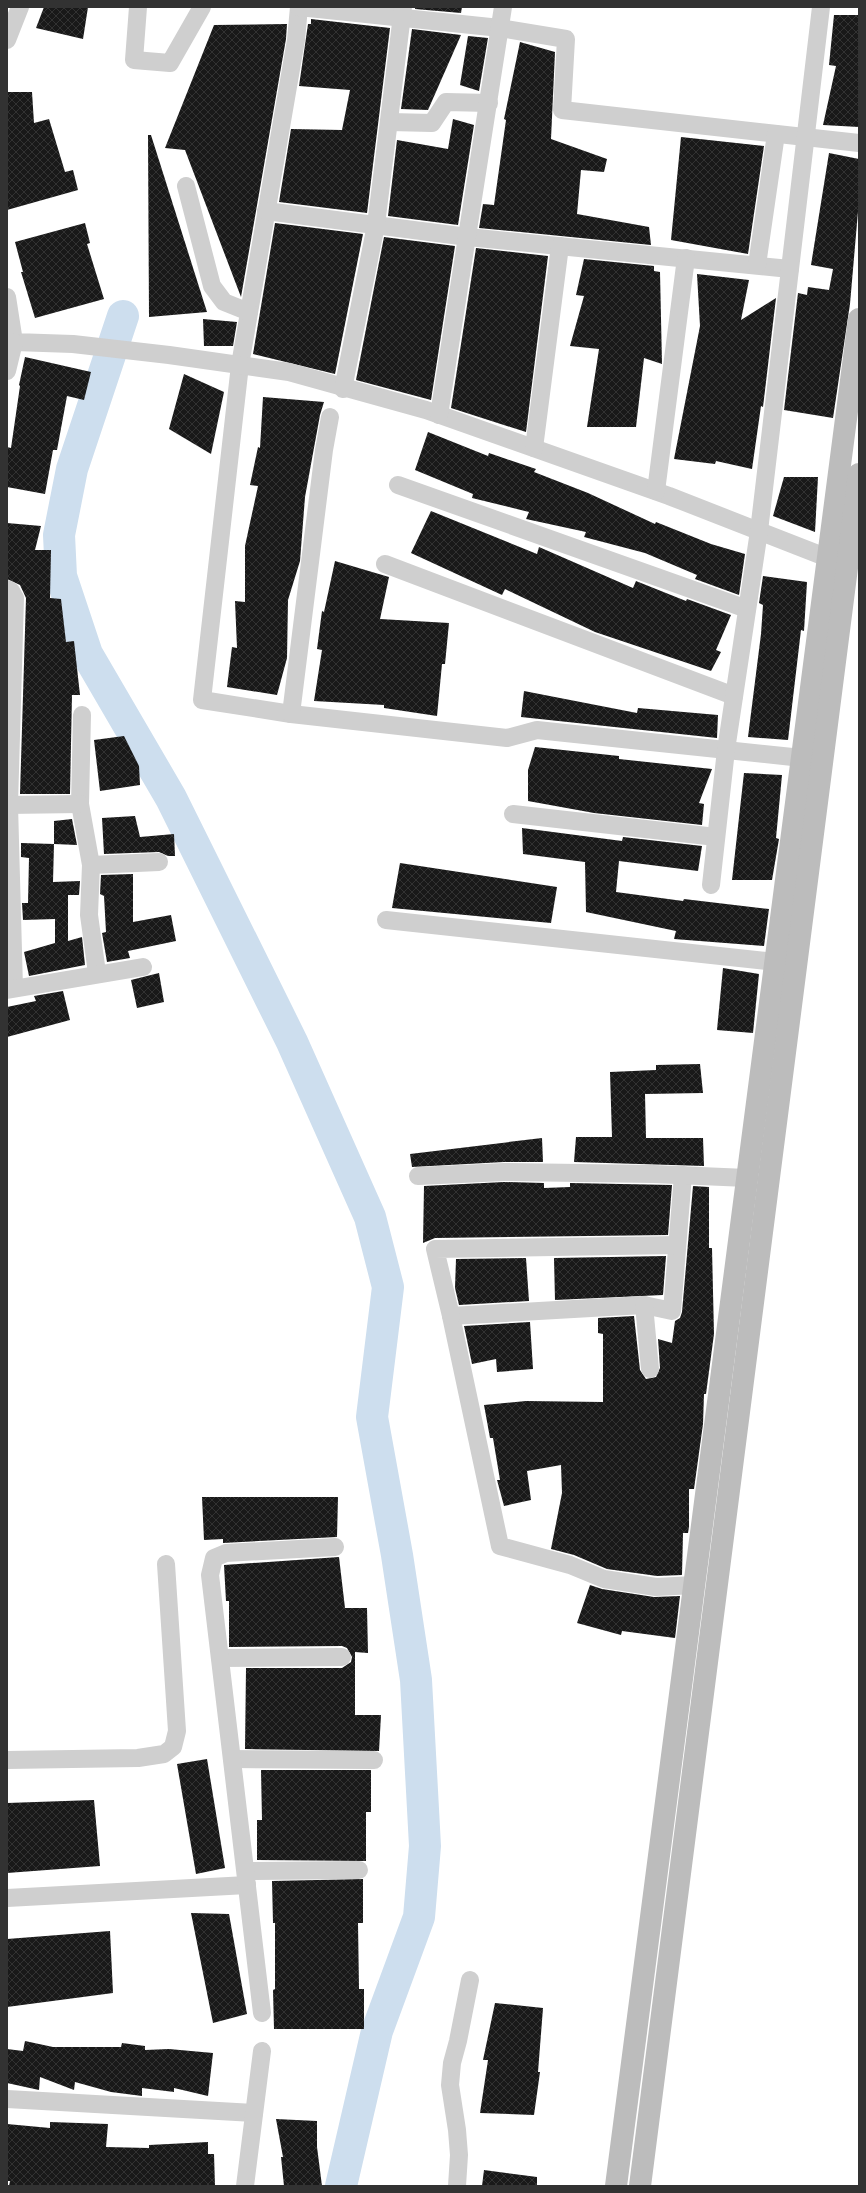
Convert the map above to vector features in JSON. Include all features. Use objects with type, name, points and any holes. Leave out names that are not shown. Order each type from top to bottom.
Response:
[{"type":"street","points":[[7,40],[20,7]]},
{"type":"street","points":[[138,7],[134,60],[170,63],[202,7]]},
{"type":"street","points":[[802,758],[537,730],[507,738],[291,714],[202,700],[240,365],[296,40],[299,7],[403,12],[566,39],[562,110],[859,143]]},
{"type":"street","points":[[439,415],[503,7]]},
{"type":"street","points":[[711,885],[726,750],[759,531],[821,7]]},
{"type":"street","points":[[343,389],[376,225],[403,12]]},
{"type":"street","points":[[390,122],[432,123],[446,102],[489,103]]},
{"type":"street","points":[[757,265],[776,134]]},
{"type":"street","points":[[186,186],[212,286],[224,302],[249,312]]},
{"type":"street","points":[[266,211],[468,237],[790,269]]},
{"type":"street","points":[[534,448],[560,246]]},
{"type":"street","points":[[656,491],[686,258]]},
{"type":"street","points":[[7,297],[8,315],[14,342],[7,371]]},
{"type":"street","points":[[616,2186],[859,319]]},
{"type":"street","points":[[14,342],[73,344],[169,355],[290,372],[343,389],[439,415],[656,491],[828,558]]},
{"type":"street","points":[[291,714],[324,450],[330,417]]},
{"type":"street","points":[[640,2186],[859,474]]},
{"type":"street","points":[[398,485],[747,609]]},
{"type":"street","points":[[385,564],[734,696]]},
{"type":"street","points":[[7,589],[11,591],[15,598],[8,805],[10,989],[97,973],[143,967]]},
{"type":"street","points":[[82,715],[80,804],[91,865],[89,915],[97,973]]},
{"type":"street","points":[[8,805],[80,804]]},
{"type":"street","points":[[513,814],[716,837]]},
{"type":"street","points":[[91,865],[159,862]]},
{"type":"street","points":[[386,920],[776,962]]},
{"type":"street","points":[[418,1176],[504,1172],[683,1175],[747,1178]]},
{"type":"street","points":[[451,1316],[644,1305],[672,1311],[683,1175]]},
{"type":"street","points":[[677,1245],[435,1249],[451,1316],[500,1546],[570,1565],[604,1579],[656,1587],[694,1585]]},
{"type":"street","points":[[644,1305],[650,1369]]},
{"type":"street","points":[[262,2013],[210,1576],[214,1558],[226,1553],[335,1547]]},
{"type":"street","points":[[7,1760],[138,1758],[164,1754],[173,1748],[177,1731],[166,1564]]},
{"type":"street","points":[[220,1658],[342,1657]]},
{"type":"street","points":[[232,1759],[374,1760]]},
{"type":"street","points":[[7,1898],[359,1870]]},
{"type":"street","points":[[458,2186],[459,2155],[457,2130],[450,2085],[452,2063],[458,2041],[470,1980]]},
{"type":"street","points":[[245,2186],[262,2051]]},
{"type":"street","points":[[7,2099],[254,2113]]},
{"type":"building","points":[[44,7],[88,7],[83,39],[36,28]]},
{"type":"building","points":[[415,7],[462,7],[461,13],[415,9]]},
{"type":"building","points":[[834,15],[859,15],[859,127],[823,125],[836,66],[829,65]]},
{"type":"building","points":[[311,19],[390,28],[367,213],[279,202],[291,129],[342,130],[350,90],[299,86],[308,24],[311,24]]},
{"type":"building","points":[[287,24],[286,39],[241,297],[185,150],[165,148],[214,25]]},
{"type":"building","points":[[412,29],[461,35],[428,110],[401,109]]},
{"type":"building","points":[[468,36],[488,38],[479,91],[460,85]]},
{"type":"building","points":[[520,42],[555,52],[551,139],[607,159],[604,172],[581,170],[577,214],[649,227],[651,245],[479,228],[483,204],[494,205],[506,120],[504,119]]},
{"type":"building","points":[[7,92],[32,92],[34,123],[49,119],[65,172],[73,170],[78,190],[7,210]]},
{"type":"building","points":[[453,119],[474,125],[458,225],[388,216],[397,140],[448,149]]},
{"type":"building","points":[[148,135],[151,135],[207,312],[149,317]]},
{"type":"building","points":[[681,137],[764,146],[748,254],[671,240]]},
{"type":"building","points":[[829,153],[859,159],[859,200],[850,304],[833,418],[784,410],[798,293],[807,295],[808,287],[829,290],[833,269],[811,265]]},
{"type":"building","points":[[85,223],[90,243],[87,244],[104,299],[35,318],[21,272],[23,272],[15,242]]},
{"type":"building","points":[[275,223],[363,234],[335,374],[253,354]]},
{"type":"building","points":[[384,237],[455,246],[431,400],[356,380]]},
{"type":"building","points":[[476,248],[548,256],[526,432],[451,408]]},
{"type":"building","points":[[584,259],[654,266],[654,271],[660,272],[662,364],[644,358],[636,427],[587,427],[599,349],[570,346],[584,296],[576,295]]},
{"type":"building","points":[[697,274],[749,280],[741,320],[776,298],[763,407],[761,406],[752,469],[716,461],[715,464],[674,459],[700,326]]},
{"type":"building","points":[[203,319],[237,322],[233,346],[204,346]]},
{"type":"building","points":[[25,357],[91,372],[84,400],[67,396],[57,450],[53,450],[45,494],[7,487],[7,447],[11,448],[19,385]]},
{"type":"building","points":[[184,374],[224,392],[211,454],[169,429]]},
{"type":"building","points":[[263,397],[324,402],[320,415],[305,497],[300,561],[288,600],[287,658],[277,695],[227,687],[232,647],[237,648],[235,601],[245,602],[245,546],[258,486],[250,485],[258,447],[260,448]]},
{"type":"building","points":[[428,432],[488,456],[489,453],[536,469],[534,472],[588,493],[655,524],[656,522],[711,544],[745,554],[739,595],[695,579],[697,575],[645,553],[584,537],[586,532],[526,519],[529,512],[472,498],[473,494],[415,470]]},
{"type":"building","points":[[784,477],[818,477],[815,532],[773,516]]},
{"type":"building","points":[[431,511],[537,554],[539,547],[633,588],[636,581],[686,601],[687,599],[731,615],[716,650],[721,652],[711,671],[595,632],[505,589],[502,595],[411,553]]},
{"type":"building","points":[[7,523],[41,526],[35,550],[51,550],[50,598],[61,599],[66,642],[74,641],[80,695],[72,695],[70,794],[20,794],[26,598],[20,585],[7,579]]},
{"type":"building","points":[[335,561],[389,577],[380,619],[449,623],[445,664],[442,664],[437,716],[384,708],[384,705],[314,701],[322,650],[317,649],[322,611],[324,612]]},
{"type":"building","points":[[763,576],[807,582],[804,631],[801,630],[788,740],[748,737],[761,634],[763,605],[759,603]]},
{"type":"building","points":[[524,691],[637,713],[638,708],[718,715],[717,738],[521,717]]},
{"type":"building","points":[[124,736],[139,766],[140,785],[100,791],[94,740]]},
{"type":"building","points":[[535,747],[619,756],[619,759],[712,769],[699,803],[704,804],[702,825],[594,813],[528,801],[528,770]]},
{"type":"building","points":[[744,773],[782,775],[776,838],[779,839],[772,880],[732,880]]},
{"type":"building","points":[[135,816],[140,837],[174,834],[175,856],[168,856],[159,852],[104,854],[102,818]]},
{"type":"building","points":[[72,819],[77,845],[54,844],[54,821]]},
{"type":"building","points":[[522,828],[622,841],[623,837],[702,846],[698,871],[619,861],[616,892],[683,901],[684,899],[769,909],[764,946],[674,939],[676,931],[586,912],[585,862],[523,854]]},
{"type":"building","points":[[21,843],[54,844],[53,882],[80,881],[79,895],[68,895],[68,941],[82,937],[85,965],[29,976],[24,952],[55,943],[55,919],[23,920],[22,903],[28,903],[29,858],[21,857]]},
{"type":"building","points":[[400,863],[557,887],[551,923],[392,908]]},
{"type":"building","points":[[133,874],[133,922],[171,915],[176,941],[128,951],[130,958],[107,962],[102,933],[106,932],[104,896],[100,894],[101,875]]},
{"type":"building","points":[[723,968],[759,974],[753,1033],[717,1030]]},
{"type":"building","points":[[159,973],[164,1002],[137,1008],[131,980]]},
{"type":"building","points":[[63,991],[70,1020],[7,1037],[7,1007],[36,1001],[34,996]]},
{"type":"building","points":[[700,1064],[703,1093],[645,1094],[646,1138],[703,1138],[704,1166],[574,1162],[576,1137],[612,1137],[610,1072],[656,1070],[656,1065]]},
{"type":"building","points":[[542,1138],[543,1162],[504,1162],[412,1167],[410,1154]]},
{"type":"building","points":[[504,1182],[544,1183],[544,1188],[570,1187],[570,1183],[672,1185],[668,1235],[435,1238],[423,1243],[424,1186]]},
{"type":"building","points":[[693,1186],[709,1187],[709,1248],[712,1248],[714,1334],[706,1394],[704,1394],[703,1424],[694,1489],[689,1489],[689,1527],[688,1533],[683,1533],[682,1575],[657,1576],[607,1569],[574,1555],[551,1549],[562,1493],[561,1465],[527,1471],[531,1500],[504,1506],[497,1480],[500,1480],[493,1438],[490,1438],[484,1405],[526,1401],[603,1402],[603,1334],[598,1333],[598,1318],[634,1316],[640,1370],[646,1379],[656,1377],[660,1368],[658,1339],[672,1343],[675,1321],[680,1318],[682,1312]]},
{"type":"building","points":[[666,1256],[663,1295],[555,1300],[554,1258]]},
{"type":"building","points":[[526,1258],[529,1301],[459,1305],[455,1288],[456,1259]]},
{"type":"building","points":[[530,1322],[533,1369],[497,1372],[496,1359],[472,1364],[464,1326]]},
{"type":"building","points":[[202,1497],[338,1497],[337,1537],[223,1543],[223,1539],[204,1540]]},
{"type":"building","points":[[339,1557],[345,1608],[367,1608],[368,1653],[355,1652],[355,1715],[381,1715],[379,1751],[245,1749],[246,1668],[342,1668],[351,1662],[352,1657],[347,1648],[342,1646],[229,1647],[229,1601],[226,1601],[224,1565]]},
{"type":"building","points":[[590,1585],[602,1589],[654,1597],[680,1596],[675,1638],[622,1631],[621,1635],[577,1623]]},
{"type":"building","points":[[207,1759],[225,1868],[196,1874],[177,1764]]},
{"type":"building","points":[[261,1770],[371,1770],[371,1812],[366,1812],[366,1861],[257,1860],[257,1820],[262,1820]]},
{"type":"building","points":[[94,1800],[100,1866],[7,1873],[7,1803]]},
{"type":"building","points":[[363,1879],[363,1923],[358,1923],[359,1989],[364,1989],[364,2029],[274,2029],[273,1990],[275,1989],[275,1923],[273,1923],[272,1881]]},
{"type":"building","points":[[191,1913],[229,1914],[247,2014],[213,2023]]},
{"type":"building","points":[[110,1931],[113,1993],[7,2007],[7,1939]]},
{"type":"building","points":[[495,2003],[543,2008],[538,2072],[540,2072],[534,2115],[480,2113],[488,2060],[483,2060]]},
{"type":"building","points":[[25,2041],[53,2047],[121,2047],[122,2043],[145,2046],[145,2050],[169,2049],[213,2053],[208,2096],[174,2088],[174,2092],[142,2088],[142,2096],[111,2092],[75,2082],[74,2090],[40,2077],[39,2090],[7,2083],[7,2049],[23,2051]]},
{"type":"building","points":[[276,2119],[317,2121],[317,2147],[322,2186],[284,2186],[281,2157],[283,2157]]},
{"type":"building","points":[[50,2122],[108,2124],[106,2147],[149,2148],[149,2145],[208,2142],[208,2154],[214,2154],[215,2186],[9,2186],[10,2181],[7,2181],[7,2124],[50,2128]]},
{"type":"building","points":[[484,2170],[537,2177],[537,2186],[482,2186]]},
{"type":"waterway","points":[[123,316],[72,469],[59,535],[61,576],[87,654],[171,798],[292,1042],[370,1217],[388,1287],[372,1417],[397,1555],[416,1680],[425,1846],[419,1917],[377,2031],[341,2186]]}]
